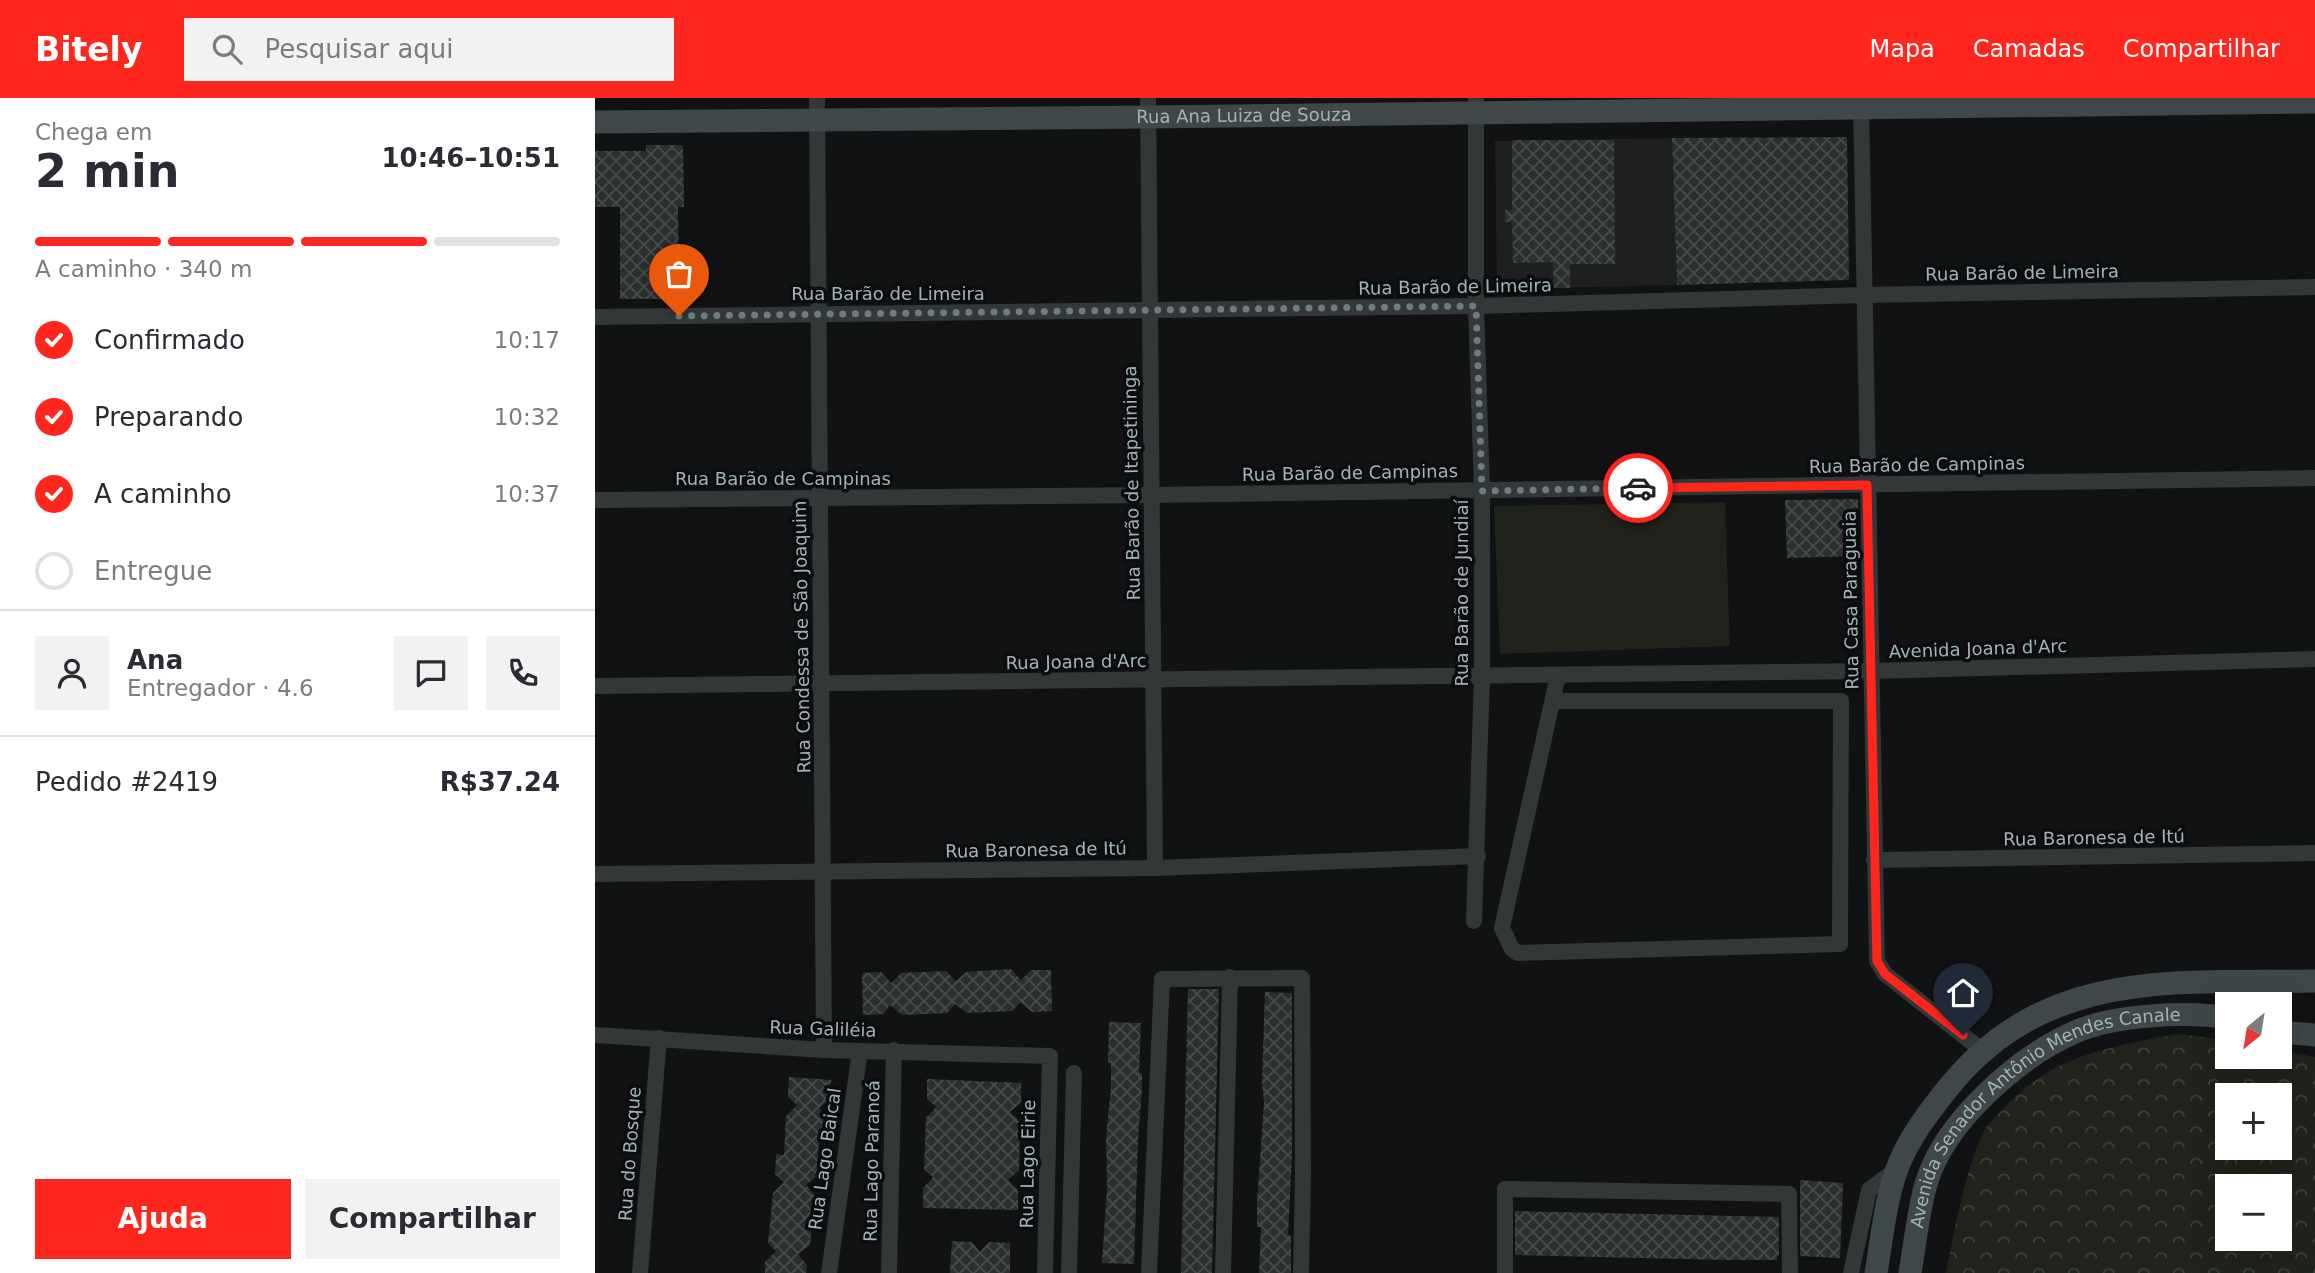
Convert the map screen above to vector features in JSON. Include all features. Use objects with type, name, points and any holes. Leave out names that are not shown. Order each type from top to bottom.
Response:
[{"type":"street","name":"Rua Ana Luiza de Souza","points":[[595,122],[817,109],[2315,102]]},
{"type":"street","name":"Rua Casa Paraguaia","points":[[1861,103],[1877,961],[1885,974],[1983,1051]]},
{"type":"street","name":"Rua Barão de Jundiaí","points":[[1474,921],[1482,676],[1482,491],[1476,306],[1476,106]]},
{"type":"street","name":"Rua Barão de Itapetininga","points":[[1148,108],[1155,868]]},
{"type":"street","name":"Rua Condessa de São Joaquim","points":[[817,109],[824,1050]]},
{"type":"street","name":"Rua Barão de Limeira","points":[[595,317],[1149,312],[2315,287]]},
{"type":"street","name":"Rua Barão de Campinas","points":[[595,500],[1482,491],[2315,478]]},
{"type":"street","name":"Avenida Joana d'Arc","points":[[1558,675],[1872,671],[2315,659]]},
{"type":"street","name":"Rua Joana d'Arc","points":[[595,687],[1558,675]]},
{"type":"street","points":[[1553,701],[1841,701],[1840,944],[1518,953],[1513,949],[1502,928],[1558,675]]},
{"type":"street","name":"Rua Baronesa de Itú","points":[[1874,860],[2315,853]]},
{"type":"street","name":"Rua Baronesa de Itú","points":[[595,874],[1155,868],[1478,856]]},
{"type":"street","points":[[1223,1273],[1230,977]]},
{"type":"street","points":[[1149,1273],[1161,979],[1230,977],[1302,978],[1301,1273]]},
{"type":"street","name":"Avenida Senador Antônio Mendes Canale","points":[[1876,1273],[1897,1169],[1914,1134],[1960,1073],[2009,1030],[2075,998],[2122,988],[2182,983],[2315,981]]},
{"type":"street","name":"Avenida Senador Antônio Mendes Canale","points":[[1910,1273],[1926,1182],[1958,1125],[1997,1084],[2042,1050],[2077,1031],[2142,1017],[2215,1017]]},
{"type":"street","points":[[2293,1033],[2315,1035]]},
{"type":"street","name":"Rua Galiléia","points":[[595,1035],[824,1050],[1050,1056]]},
{"type":"street","name":"Rua do Bosque","points":[[641,1273],[659,1038]]},
{"type":"street","name":"Rua Lago Baical","points":[[829,1273],[860,1051]]},
{"type":"street","name":"Rua Lago Paranoá","points":[[889,1273],[894,1051]]},
{"type":"street","name":"Rua Lago Eirie","points":[[1045,1273],[1050,1056]]},
{"type":"street","points":[[1069,1273],[1074,1073]]},
{"type":"street","points":[[1851,1273],[1869,1191],[1897,1169]]},
{"type":"street","points":[[1505,1273],[1505,1189],[1790,1194],[1790,1273]]},
{"type":"shaded area","points":[[1672,138],[1677,285],[1497,289],[1495,141]]},
{"type":"green space","points":[[1725,502],[1730,646],[1500,654],[1494,506]]},
{"type":"green space","points":[[2177,1034],[2215,1038],[2215,1069],[2293,1069],[2293,1053],[2315,1057],[2315,1273],[1946,1273],[1965,1184],[1976,1149],[1990,1123],[2021,1091],[2041,1077],[2062,1065],[2106,1049]]},
{"type":"building","points":[[1847,137],[1849,280],[1677,285],[1672,138]]},
{"type":"building","points":[[1512,140],[1614,140],[1615,264],[1570,264],[1570,288],[1553,288],[1553,262],[1513,263],[1512,222],[1505,222],[1505,210],[1512,210]]},
{"type":"building","points":[[646,145],[683,145],[684,207],[678,207],[679,299],[620,299],[620,207],[595,207],[595,151],[646,151]]},
{"type":"building","points":[[1858,499],[1859,556],[1787,558],[1785,500]]},
{"type":"building","points":[[1011,969],[1021,980],[1031,970],[1051,970],[1052,1011],[1032,1012],[1020,1002],[1012,1011],[967,1013],[955,1004],[947,1013],[902,1015],[890,1005],[883,1014],[863,1015],[862,973],[881,972],[891,983],[901,973],[946,971],[956,981],[966,972]]},
{"type":"building","points":[[1188,989],[1219,989],[1212,1273],[1181,1273]]},
{"type":"building","points":[[1265,992],[1292,993],[1292,1154],[1288,1235],[1291,1236],[1291,1273],[1259,1273],[1261,1227],[1257,1227],[1257,1202],[1264,1103],[1262,1081]]},
{"type":"building","points":[[1109,1022],[1141,1023],[1139,1073],[1142,1073],[1142,1089],[1134,1264],[1102,1263],[1107,1187],[1106,1137],[1111,1088],[1111,1063],[1108,1063]]},
{"type":"building","points":[[789,1077],[831,1080],[830,1099],[819,1108],[828,1119],[826,1139],[819,1139],[817,1176],[806,1185],[815,1196],[810,1245],[798,1254],[807,1265],[806,1273],[765,1273],[765,1262],[776,1251],[768,1243],[773,1193],[784,1182],[775,1174],[776,1154],[784,1155],[786,1116],[797,1105],[788,1097]]},
{"type":"building","points":[[927,1079],[1021,1083],[1021,1102],[1010,1112],[1020,1122],[1019,1170],[1008,1180],[1018,1190],[1018,1210],[923,1208],[923,1188],[933,1177],[924,1169],[926,1118],[936,1107],[927,1099]]},
{"type":"building","points":[[1800,1180],[1843,1183],[1840,1258],[1800,1256]]},
{"type":"building","points":[[1515,1211],[1779,1217],[1779,1256],[1777,1255],[1777,1260],[1726,1260],[1515,1255]]},
{"type":"building","points":[[952,1241],[972,1242],[980,1252],[989,1242],[1010,1243],[1010,1273],[950,1273]]},
{"type":"way so far","points":[[679,316],[1476,306],[1482,491],[1638,488]]},
{"type":"route","points":[[1638,488],[1867,485],[1877,961],[1885,974],[1963,1035]]}]
